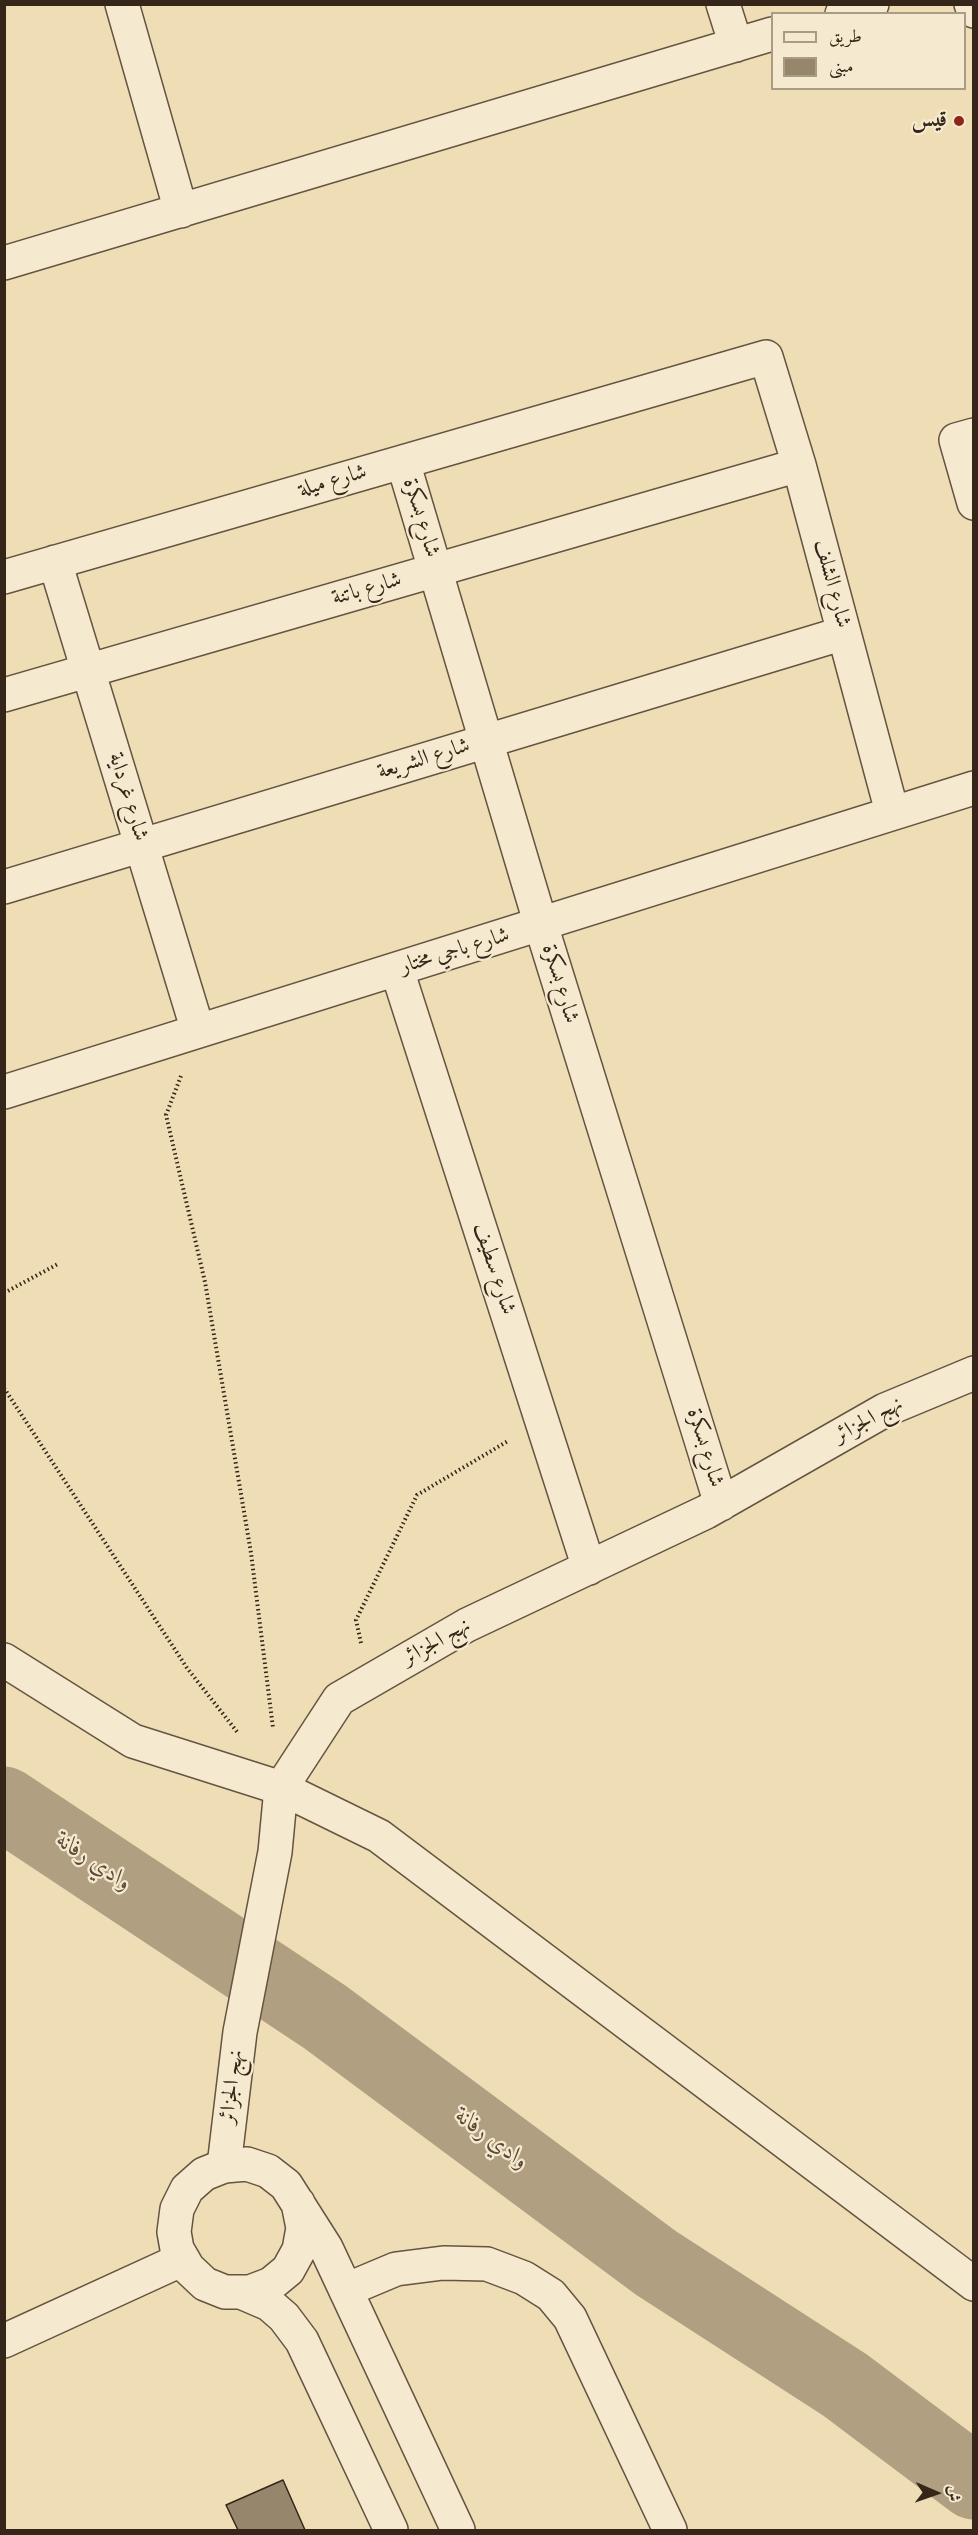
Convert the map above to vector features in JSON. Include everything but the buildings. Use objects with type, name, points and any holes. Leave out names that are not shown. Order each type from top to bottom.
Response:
[{"type":"street","points":[[122,4],[181,211]]},
{"type":"street","points":[[723,4],[736,45]]},
{"type":"street","points":[[848,12],[872,4]]},
{"type":"street","points":[[971,4],[974,11]]},
{"type":"street","points":[[4,263],[771,34]]},
{"type":"street","name":"شارع ميلة","points":[[4,577],[766,357]]},
{"type":"street","name":"شارع الشلف","points":[[766,357],[799,465],[892,812]]},
{"type":"street","points":[[974,435],[956,440],[974,503]]},
{"type":"street","name":"شارع بسكرة","points":[[403,462],[541,925],[722,1504]]},
{"type":"street","name":"شارع باتنة","points":[[4,695],[799,465]]},
{"type":"street","name":"شارع غرداية","points":[[55,562],[198,1031]]},
{"type":"street","name":"شارع الشريعة","points":[[4,887],[844,633]]},
{"type":"street","name":"شارع باجي مختار","points":[[4,1092],[974,788]]},
{"type":"street","name":"شارع سطيف","points":[[397,970],[589,1568]]},
{"type":"street","name":"نهج الجزائر","points":[[224,2166],[240,2032],[275,1852],[281,1788],[339,1699],[467,1625],[722,1504],[885,1410],[974,1373]]},
{"type":"street","points":[[4,1660],[133,1741],[281,1788],[379,1836],[974,2284]]},
{"type":"street","points":[[298,2203],[303,2228],[299,2250],[288,2270],[271,2284],[250,2292],[225,2292],[204,2284],[188,2268],[177,2249],[174,2232],[177,2209],[187,2189],[204,2174],[224,2166],[247,2164],[268,2171],[286,2185],[298,2203],[326,2248],[458,2530]]},
{"type":"street","points":[[4,2341],[183,2259]]},
{"type":"street","points":[[345,2290],[396,2269],[443,2263],[487,2264],[524,2278],[551,2295],[570,2318],[669,2530]]},
{"type":"street","points":[[241,2292],[269,2304],[284,2317],[302,2341],[391,2530]]},
{"type":"path","points":[[198,1031],[166,1115],[205,1282],[251,1553],[274,1729]]},
{"type":"path","points":[[4,1293],[58,1264]]},
{"type":"path","points":[[4,1388],[52,1457],[187,1668],[245,1742]]},
{"type":"path","points":[[362,1649],[357,1620],[417,1495],[542,1420]]},
{"type":"waterway","name":"وادي رفانة","points":[[4,1804],[325,2017],[656,2263],[845,2385],[974,2482]]},
{"type":"place","name":"قيس","points":[[959,121]]}]
